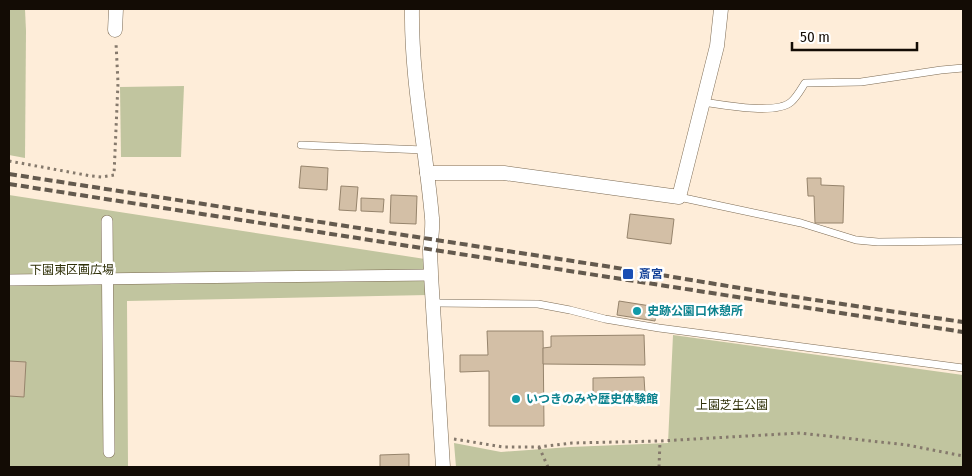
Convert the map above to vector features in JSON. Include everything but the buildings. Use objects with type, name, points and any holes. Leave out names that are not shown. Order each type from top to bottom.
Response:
[{"type":"street","points":[[115,30],[116,9]]},
{"type":"street","points":[[412,9],[417,95],[432,221],[431,275],[443,467]]},
{"type":"street","points":[[427,173],[504,173],[679,197],[717,46],[720,9]]},
{"type":"street","points":[[108,221],[109,452]]},
{"type":"street","points":[[9,280],[431,275]]},
{"type":"lane","points":[[703,102],[750,108],[780,107],[791,102],[806,83],[861,82],[963,68]]},
{"type":"lane","points":[[301,145],[424,150]]},
{"type":"lane","points":[[679,197],[801,223],[856,240],[878,242],[963,241]]},
{"type":"lane","points":[[434,303],[538,304],[605,319],[659,328],[963,368]]},
{"type":"path","points":[[9,161],[91,176],[114,175],[118,83],[115,30]]},
{"type":"path","points":[[442,436],[460,441],[503,447],[539,447],[572,443],[660,441],[800,432],[906,445],[963,456]]},
{"type":"path","points":[[659,467],[660,441]]},
{"type":"path","points":[[539,447],[548,467]]},
{"type":"green space","points":[[9,9],[25,9],[25,158],[9,155]]},
{"type":"green space","points":[[184,86],[181,157],[121,157],[120,87]]},
{"type":"green space","name":"下園東区画広場","points":[[9,195],[425,259],[428,295],[127,301],[128,467],[9,467]]},
{"type":"green space","name":"上園芝生公園","points":[[673,335],[963,375],[963,467],[456,467],[454,443],[501,452],[668,443]]},
{"type":"railway","points":[[9,174],[963,322]]},
{"type":"railway","points":[[9,184],[963,332]]},
{"type":"place","name":"斎宮","points":[[628,274]]},
{"type":"place","name":"史跡公園口休憩所","points":[[637,311]]},
{"type":"place","name":"いつきのみや歴史体験館","points":[[516,399]]}]
